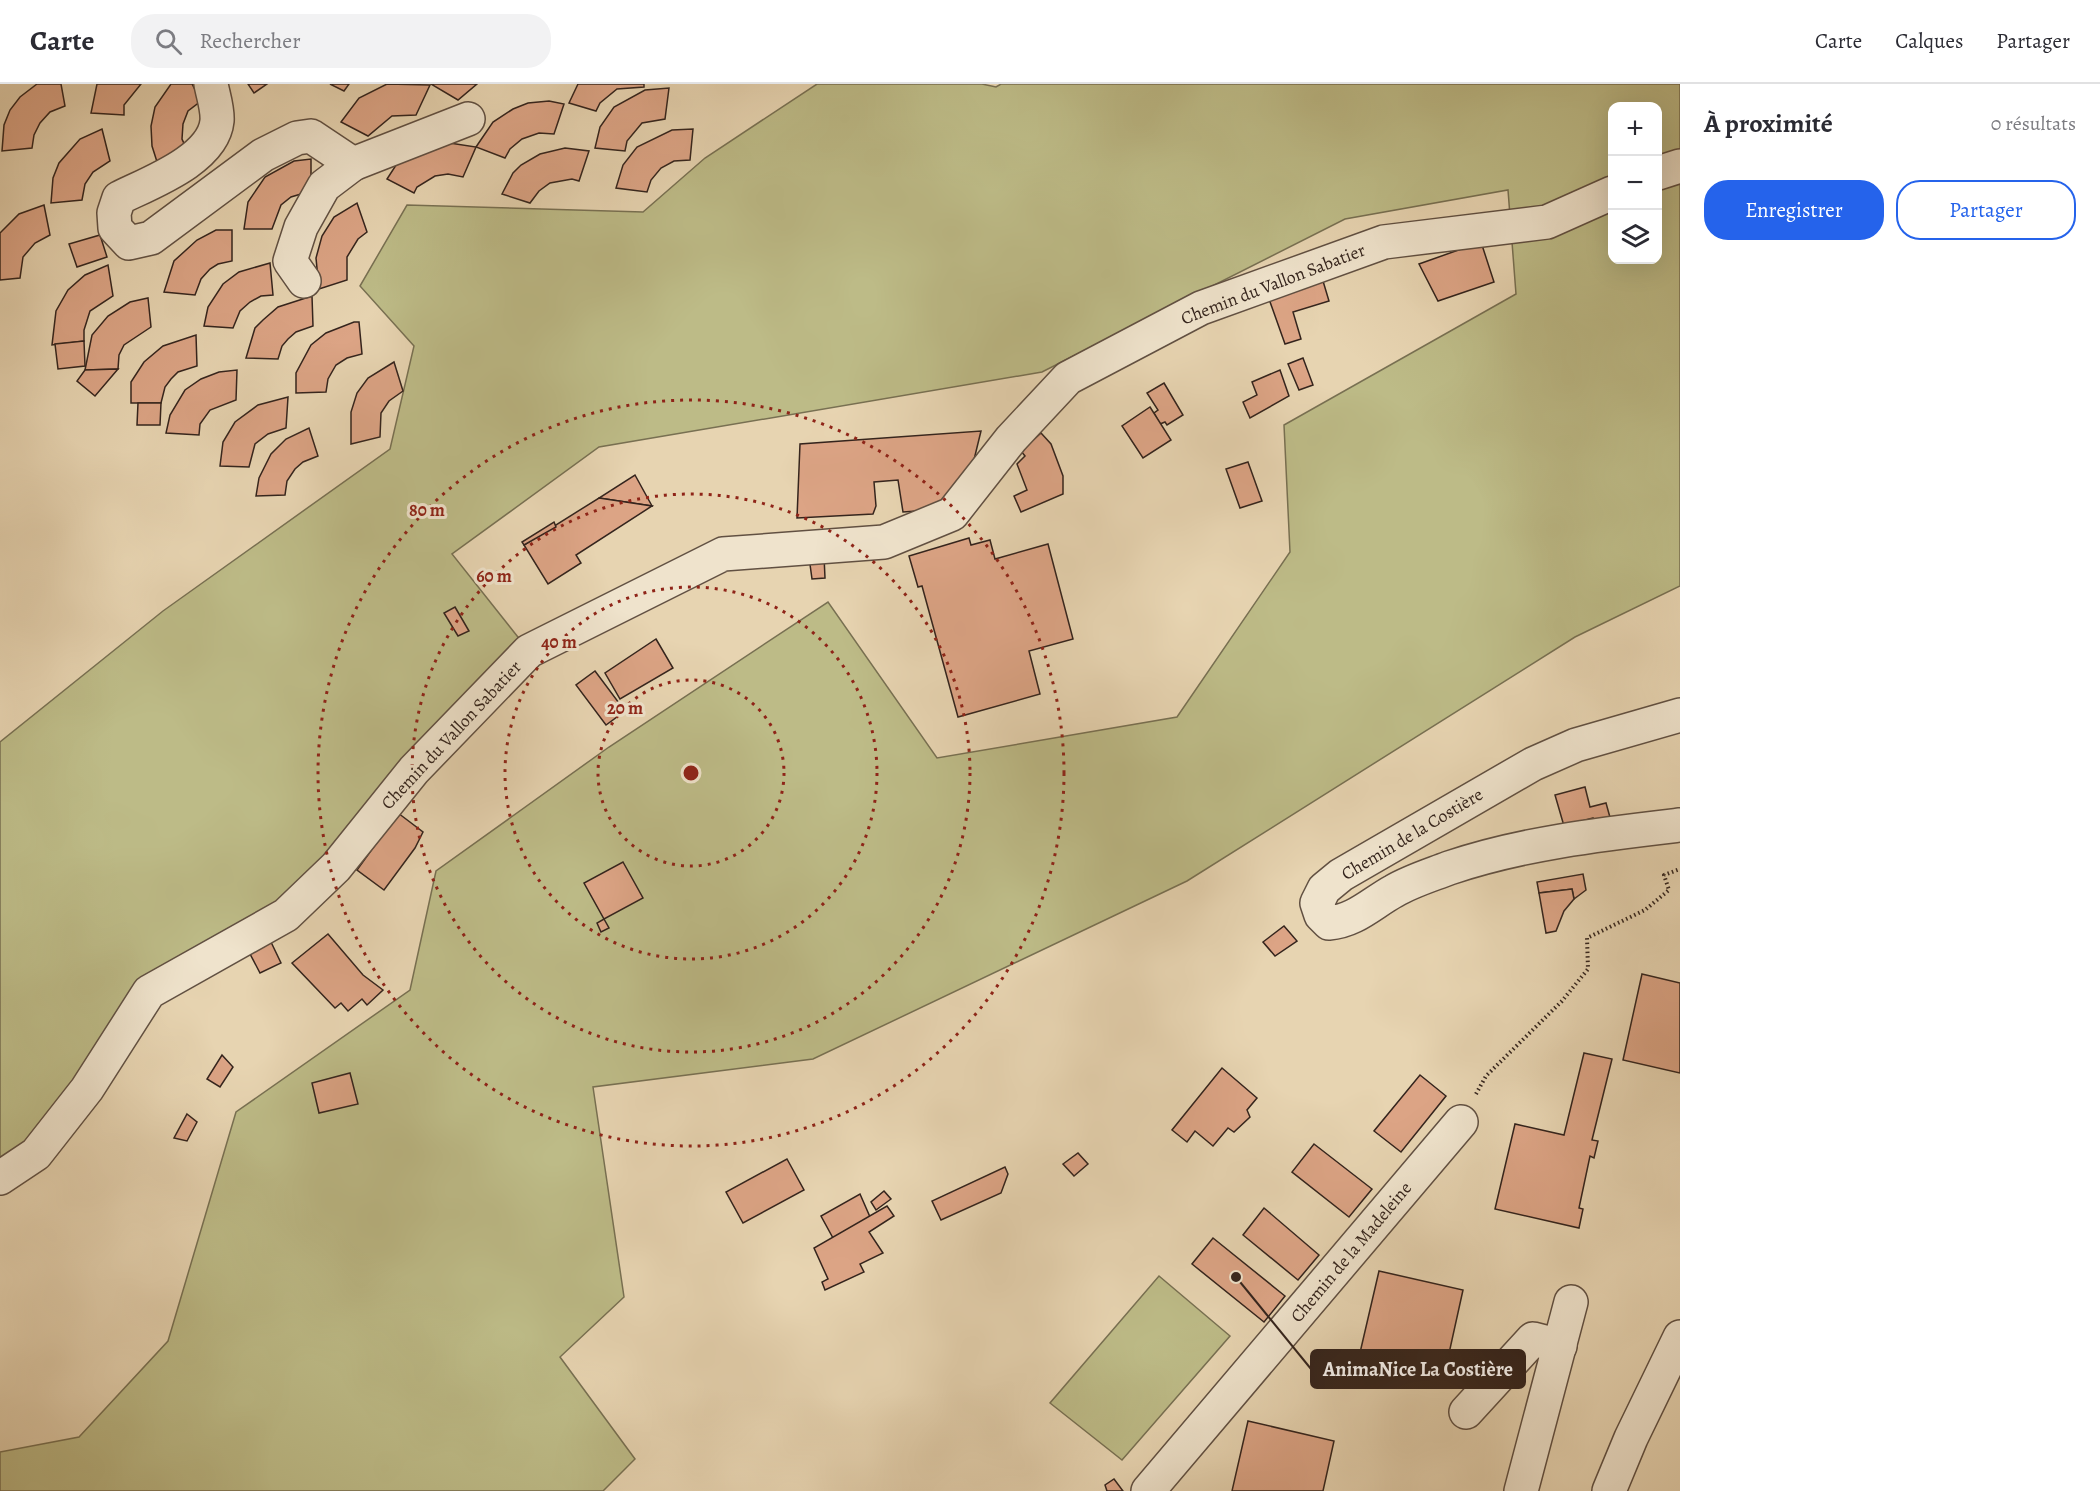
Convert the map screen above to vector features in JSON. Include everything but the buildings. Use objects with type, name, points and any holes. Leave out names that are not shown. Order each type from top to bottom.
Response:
[{"type":"street","points":[[212,84],[217,122],[204,148],[186,164],[119,198],[114,213],[115,228],[129,243],[151,238],[262,155],[297,138],[311,136],[353,164]]},
{"type":"street","points":[[304,281],[290,261],[301,227],[324,186],[353,164],[468,119]]},
{"type":"street","points":[[1662,172],[1680,166]]},
{"type":"street","name":"Chemin du Vallon Sabatier","points":[[0,1179],[36,1154],[87,1089],[149,992],[286,915],[336,867],[414,770],[529,651],[723,554],[884,542],[952,514],[1011,439],[1068,378],[1201,308],[1384,242],[1547,222],[1608,195]]},
{"type":"street","name":"Chemin de la Costière","points":[[1680,715],[1576,745],[1533,764],[1341,875],[1324,889],[1317,903],[1321,915],[1329,923],[1345,922],[1394,890],[1470,862],[1498,854],[1607,834],[1680,825]]},
{"type":"street","name":"Chemin de la Madeleine","points":[[1148,1491],[1461,1122]]},
{"type":"street","points":[[1521,1491],[1571,1302]]},
{"type":"street","points":[[1609,1491],[1631,1438],[1680,1337]]},
{"type":"street","points":[[1466,1412],[1533,1339],[1560,1346]]},
{"type":"path","points":[[1461,1122],[1486,1076],[1562,1001],[1588,969],[1587,938],[1646,910],[1669,890],[1664,875],[1680,869]]},
{"type":"shaded area","points":[[817,84],[982,84],[996,87],[1001,84],[1680,84],[1680,586],[1575,637],[1187,881],[813,1059],[593,1087],[624,1297],[560,1357],[635,1459],[603,1491],[0,1491],[0,1452],[79,1437],[168,1341],[236,1112],[410,990],[436,871],[609,747],[828,602],[937,758],[1177,717],[1290,552],[1284,425],[1516,294],[1508,190],[1345,219],[1042,372],[599,447],[452,554],[529,651],[336,867],[149,992],[0,1178],[0,742],[163,611],[390,449],[414,346],[360,286],[407,205],[643,212],[705,158]]},
{"type":"shaded area","points":[[1159,1276],[1230,1336],[1122,1460],[1050,1403]]},
{"type":"place","name":"AnimaNice La Costière","points":[[1236,1277]]}]
